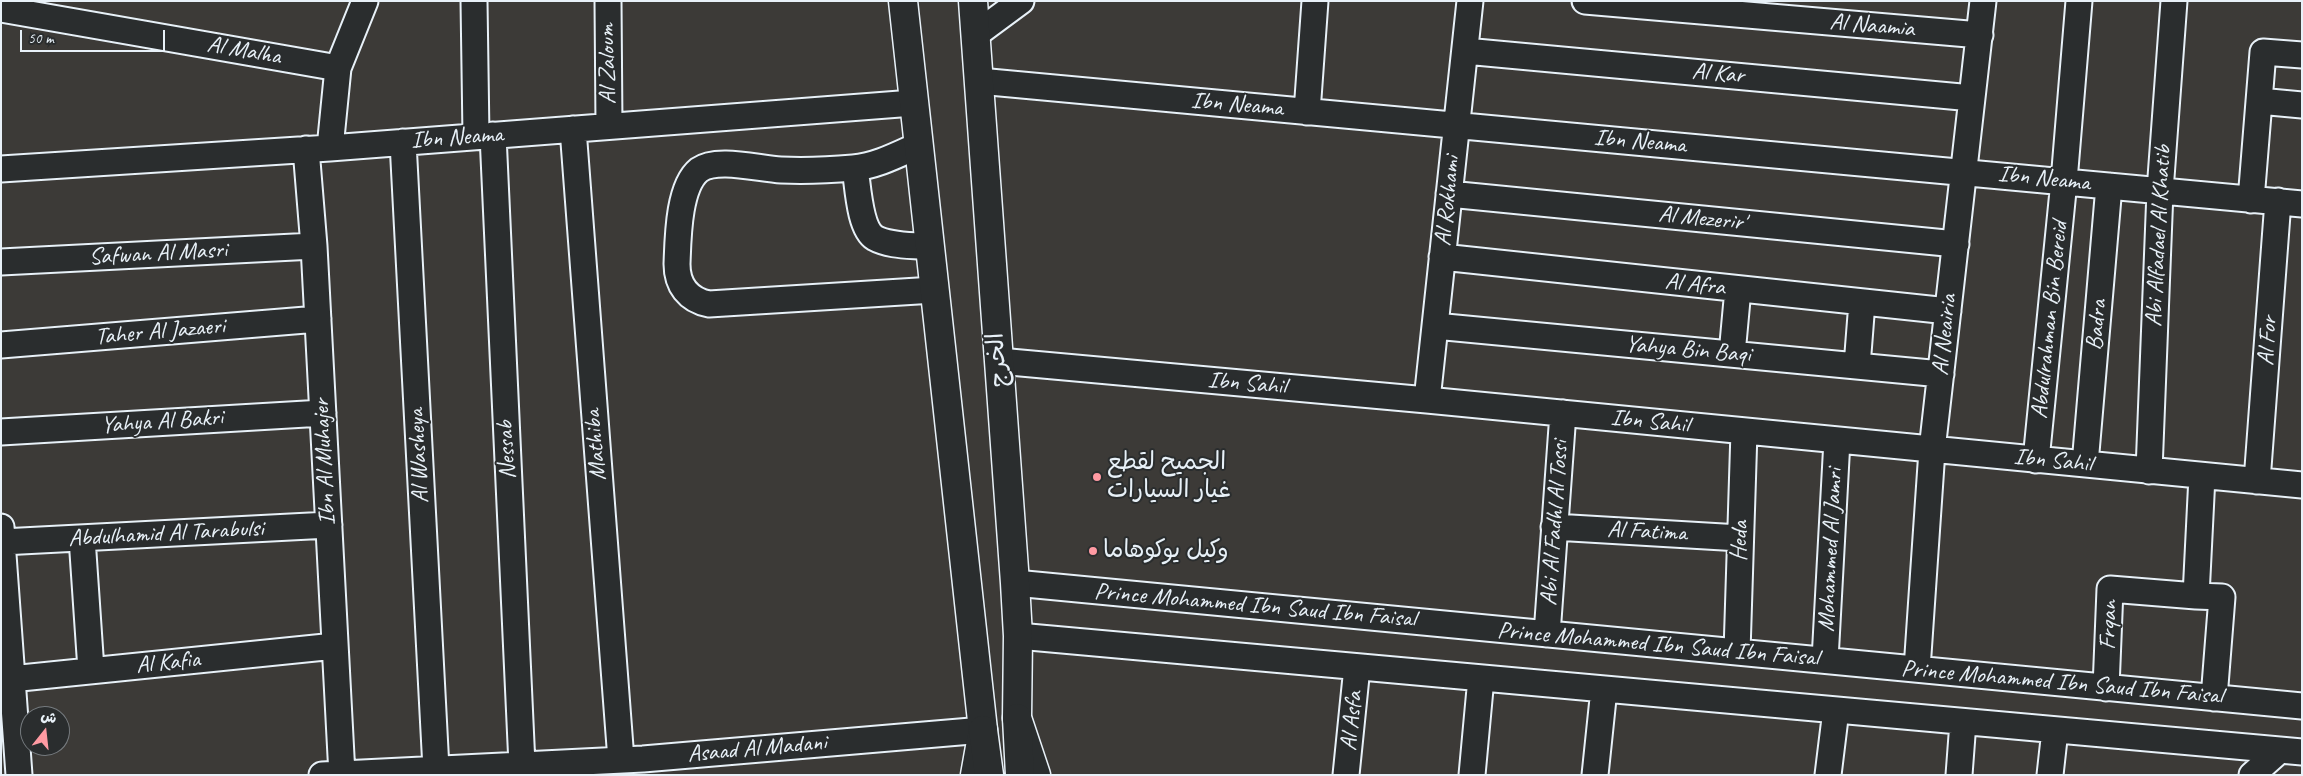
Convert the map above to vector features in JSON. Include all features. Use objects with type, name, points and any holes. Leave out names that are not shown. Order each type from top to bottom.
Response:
[{"type":"main road","points":[[903,1],[917,146],[988,775]]},
{"type":"main road","name":"الخرج","points":[[973,1],[1015,583],[1018,636],[1017,718],[1020,775]]},
{"type":"main road","points":[[1017,718],[1036,775]]},
{"type":"main road","points":[[975,775],[983,730]]},
{"type":"street","points":[[330,148],[338,68],[365,1]]},
{"type":"street","name":"Nessab","points":[[474,1],[485,136],[522,765]]},
{"type":"street","name":"Al Zaloum","points":[[608,1],[609,126]]},
{"type":"street","points":[[976,34],[1021,1]]},
{"type":"street","points":[[1307,112],[1315,1]]},
{"type":"street","name":"Al Rokhami","points":[[1427,400],[1470,1]]},
{"type":"street","name":"Al Naamia","points":[[1585,1],[1980,35]]},
{"type":"street","name":"Al Neairia","points":[[1917,669],[1932,450],[1983,1]]},
{"type":"street","name":"Abdulrahman Bin Bereid","points":[[2036,460],[2064,181],[2079,1]]},
{"type":"street","name":"Abi Alfadael Al Khatib","points":[[2149,471],[2160,191],[2174,1]]},
{"type":"street","name":"Al Malha","points":[[5,6],[338,68]]},
{"type":"street","name":"Al Kar","points":[[1464,51],[1972,98]]},
{"type":"street","points":[[2250,200],[2263,52],[2302,55]]},
{"type":"street","name":"Ibn Neama","points":[[979,81],[1964,171],[2290,203]]},
{"type":"street","points":[[2259,101],[2302,105]]},
{"type":"street","name":"Ibn Neama","points":[[1,169],[330,148],[913,103]]},
{"type":"street","name":"Mathiba","points":[[573,129],[637,764]]},
{"type":"street","name":"Al Washeya","points":[[403,142],[436,769]]},
{"type":"street","points":[[917,146],[881,162],[855,168],[781,170],[723,164],[707,166],[698,172],[689,184],[678,233],[677,273],[683,290],[691,298],[702,302],[722,304],[934,290]]},
{"type":"street","name":"Ibn Al Muhajer","points":[[306,149],[314,246],[335,646],[336,774]]},
{"type":"street","points":[[855,168],[864,224],[869,233],[875,238],[887,242],[929,246]]},
{"type":"street","name":"Badra","points":[[2085,464],[2110,186]]},
{"type":"street","name":"Al Mezerir'","points":[[1449,194],[1956,244]]},
{"type":"street","name":"Al For","points":[[2257,481],[2290,203]]},
{"type":"street","name":"Safwan Al Masri","points":[[1,262],[314,246]]},
{"type":"street","name":"Al Afra","points":[[1442,257],[1948,311]]},
{"type":"street","points":[[1732,354],[1738,289]]},
{"type":"street","points":[[1857,366],[1862,302]]},
{"type":"street","name":"Taher Al Jazaeri","points":[[1,345],[318,319]]},
{"type":"street","name":"Yahya Bin Baqi","points":[[1435,326],[1941,374]]},
{"type":"street","name":"Ibn Sahil","points":[[998,361],[1427,400],[2302,485]]},
{"type":"street","name":"Yahya Al Bakri","points":[[1,432],[323,412]]},
{"type":"street","name":"Abi Al Fadhl Al Tossi","points":[[1547,634],[1563,413]]},
{"type":"street","name":"Heda","points":[[1737,652],[1744,431]]},
{"type":"street","name":"Mohammed Al Jamri","points":[[1825,660],[1837,440]]},
{"type":"street","points":[[2196,596],[2202,476]]},
{"type":"street","name":"Abdulhamid Al Tarabulsi","points":[[2,534],[82,538],[329,525]]},
{"type":"street","name":"Al Fatima","points":[[1554,527],[1740,538]]},
{"type":"street","points":[[2,534],[7,679],[19,775]]},
{"type":"street","points":[[82,538],[91,670]]},
{"type":"street","name":"Prince Mohammed Ibn Saud Ibn Faisal","points":[[1015,583],[2302,706]]},
{"type":"street","name":"Frqan","points":[[2106,688],[2110,589],[2222,597],[2214,698]]},
{"type":"street","name":"Prince Mohammed Ibn Saud Ibn Faisal","points":[[1018,636],[2291,751]]},
{"type":"street","name":"Al Kafia","points":[[7,679],[335,646]]},
{"type":"street","name":"Al Asfa","points":[[1346,775],[1357,667]]},
{"type":"street","points":[[1472,775],[1481,678]]},
{"type":"street","points":[[1595,775],[1604,689]]},
{"type":"street","points":[[1828,775],[1836,710]]},
{"type":"street","points":[[1959,775],[1963,722]]},
{"type":"street","name":"Asaad Al Madani","points":[[336,774],[522,765],[637,764],[983,730]]},
{"type":"street","points":[[2050,775],[2054,730]]},
{"type":"street","points":[[2252,775],[2291,751]]},
{"type":"place","name":"الجميح لقطع غيار السيارات","points":[[1097,477]]},
{"type":"place","name":"وكيل يوكوهاما","points":[[1093,551]]}]
